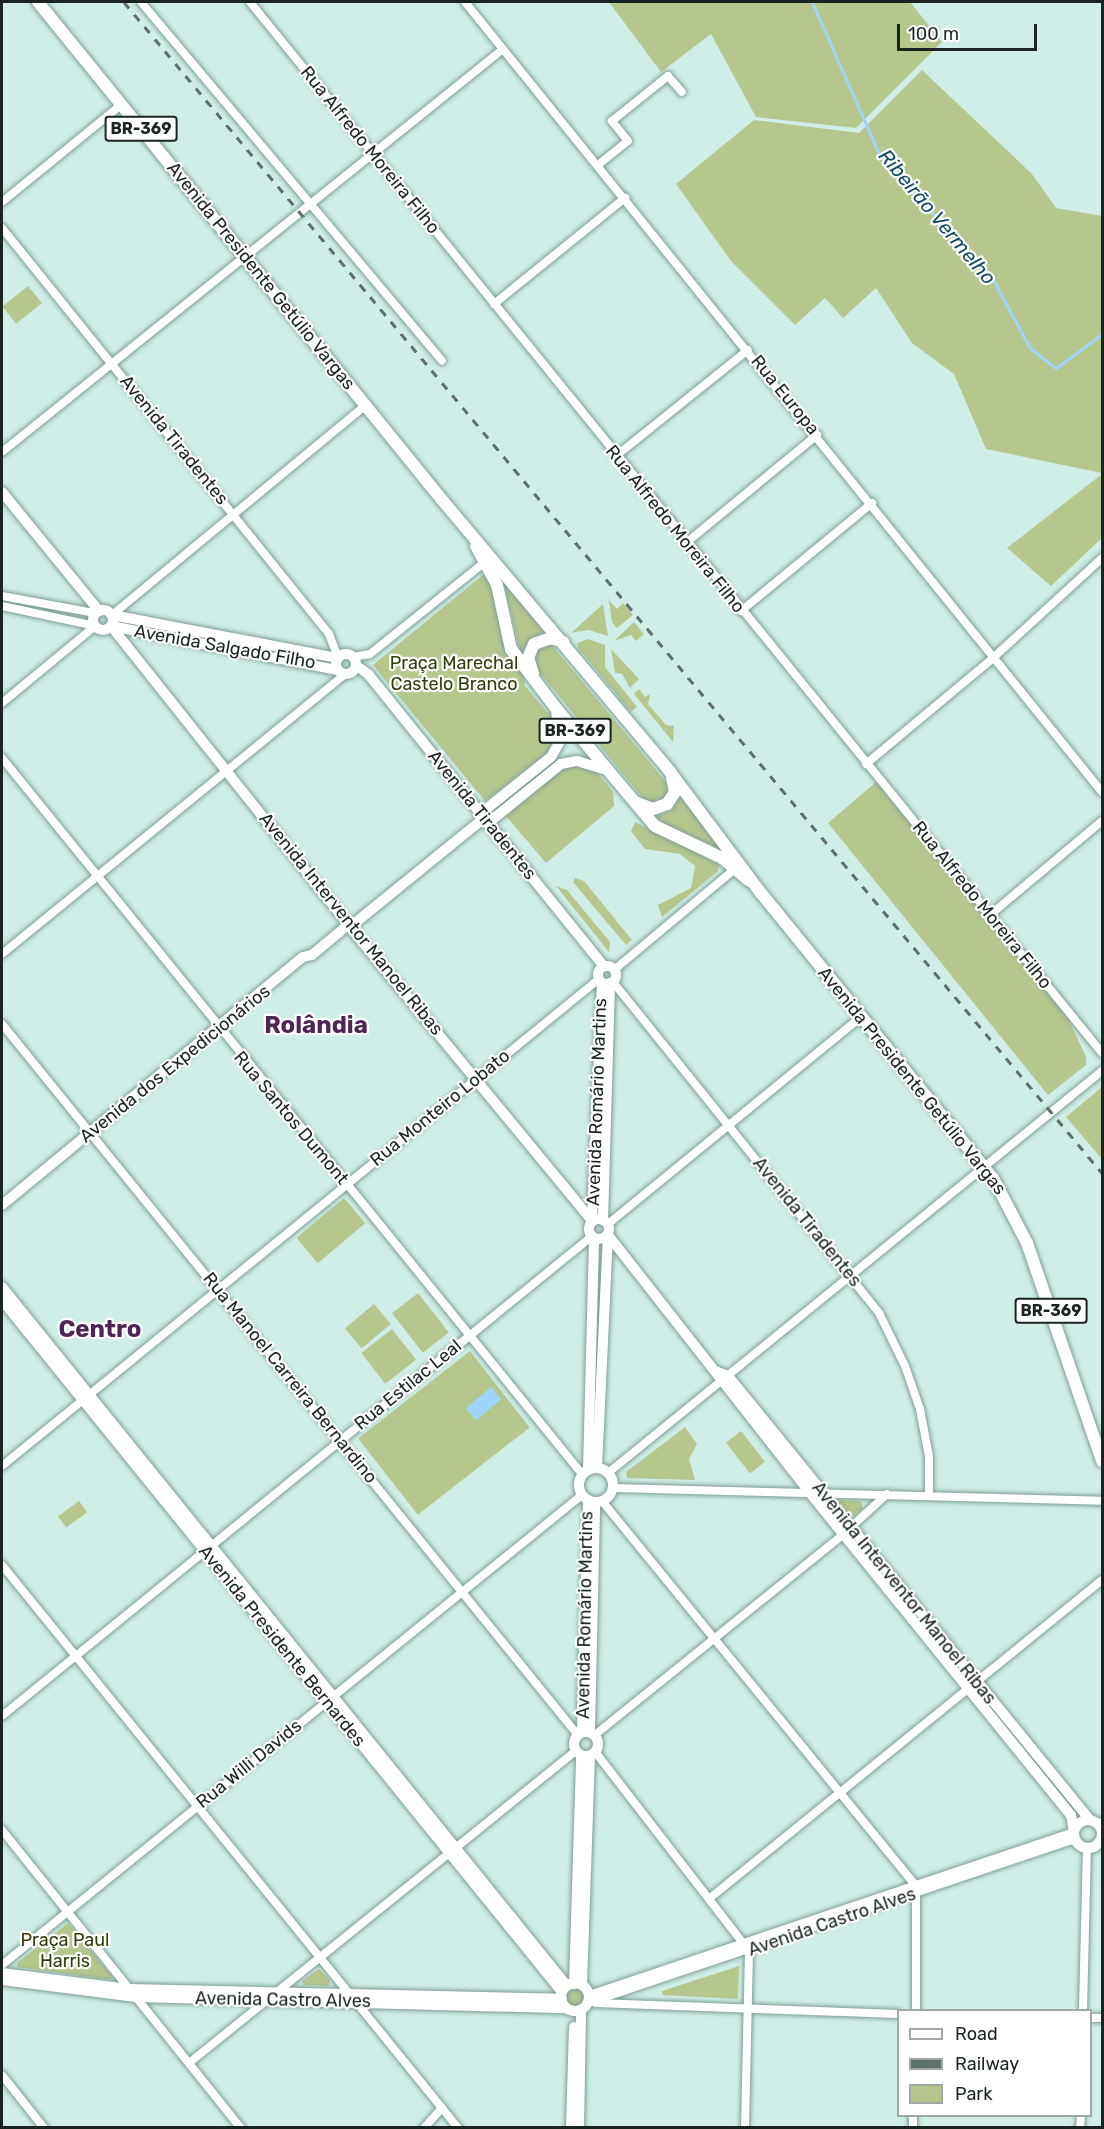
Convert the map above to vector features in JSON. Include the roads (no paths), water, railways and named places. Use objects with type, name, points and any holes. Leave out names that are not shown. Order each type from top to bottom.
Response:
[{"type":"main road","name":"Avenida Presidente Getúlio Vargas","points":[[38,2],[461,523],[670,772],[756,886],[985,1168],[1008,1202],[1023,1234],[1102,1461]]},
{"type":"main road","name":"Avenida Presidente Getúlio Vargas","points":[[461,523],[497,585],[511,649],[555,707],[655,826],[711,852],[756,886]]},
{"type":"main road","points":[[544,692],[528,666],[528,653],[534,644],[545,638],[564,643]]},
{"type":"main road","points":[[632,800],[650,808],[667,804],[675,792],[670,772]]},
{"type":"street","points":[[141,2],[442,361]]},
{"type":"street","name":"Rua Alfredo Moreira Filho","points":[[250,2],[741,611],[1102,1053]]},
{"type":"street","name":"Rua Europa","points":[[465,2],[872,503],[993,658],[1102,792]]},
{"type":"street","points":[[2,452],[503,49]]},
{"type":"street","points":[[598,165],[628,141],[612,121],[668,76],[682,92]]},
{"type":"street","points":[[2,202],[121,105]]},
{"type":"street","points":[[494,304],[625,198]]},
{"type":"street","name":"Avenida Tiradentes","points":[[2,228],[329,634],[338,658]]},
{"type":"street","points":[[616,456],[748,350]]},
{"type":"street","points":[[2,606],[105,630],[111,621],[366,405]]},
{"type":"street","points":[[686,543],[817,435]]},
{"type":"street","points":[[2,492],[97,612],[111,621]]},
{"type":"street","points":[[741,611],[872,503]]},
{"type":"street","points":[[866,764],[993,658],[1102,558]]},
{"type":"street","points":[[2,954],[228,772],[341,672],[355,661],[370,654],[485,561]]},
{"type":"street","points":[[2,596],[97,612]]},
{"type":"street","points":[[2,703],[95,626],[97,612]]},
{"type":"street","name":"Avenida Salgado Filho","points":[[111,621],[355,661]]},
{"type":"street","name":"Avenida Salgado Filho","points":[[111,621],[341,672]]},
{"type":"street","name":"Avenida Interventor Manoel Ribas","points":[[111,621],[349,926],[603,1225],[715,1371],[725,1379],[822,1494],[847,1530],[973,1685],[1071,1815],[1074,1836]]},
{"type":"street","points":[[338,658],[341,672]]},
{"type":"street","name":"Avenida Tiradentes","points":[[355,661],[484,818],[607,977],[879,1313],[911,1380],[925,1430],[929,1496]]},
{"type":"street","name":"Avenida dos Expedicionários","points":[[484,818],[550,757],[559,743],[555,707]]},
{"type":"street","name":"Rua Santos Dumont","points":[[2,759],[219,1031],[469,1335],[589,1471]]},
{"type":"street","name":"Avenida dos Expedicionários","points":[[2,1214],[303,957],[312,955],[484,818],[561,764],[577,761],[607,770]]},
{"type":"street","points":[[990,915],[1102,821]]},
{"type":"street","name":"Rua Monteiro Lobato","points":[[2,1466],[476,1078],[607,977],[735,869]]},
{"type":"street","name":"Avenida Romário Martins","points":[[586,1732],[592,1499],[579,1484],[589,1471],[597,1342],[603,1225],[603,1080],[607,977]]},
{"type":"street","points":[[593,1238],[603,1225],[861,1017]]},
{"type":"street","name":"Rua Manoel Carreira Bernardino","points":[[2,1024],[462,1592],[586,1732]]},
{"type":"street","points":[[589,1471],[608,1473],[1102,1071]]},
{"type":"street","name":"Avenida dos Expedicionários","points":[[2,1205],[93,1136]]},
{"type":"street","name":"Avenida Romário Martins","points":[[597,1342],[593,1238],[603,1225]]},
{"type":"street","name":"Rua Estilac Leal","points":[[2,1716],[469,1335],[593,1238]]},
{"type":"street","points":[[2,1287],[17,1313]]},
{"type":"street","points":[[2,1300],[17,1313]]},
{"type":"street","name":"Avenida Presidente Bernardes","points":[[17,1313],[504,1914],[575,1997]]},
{"type":"street","name":"Avenida Interventor Manoel Ribas","points":[[725,1379],[810,1493],[847,1530]]},
{"type":"street","points":[[608,1473],[613,1488]]},
{"type":"street","points":[[915,2009],[917,1890],[714,1638],[592,1499],[613,1488],[1102,1501]]},
{"type":"street","points":[[586,1732],[714,1638],[847,1530],[887,1494]]},
{"type":"street","name":"Rua Willi Davids","points":[[2,1965],[462,1592],[592,1499]]},
{"type":"street","points":[[2,1565],[458,2127]]},
{"type":"street","points":[[710,1898],[1102,1580]]},
{"type":"street","name":"Avenida Interventor Manoel Ribas","points":[[973,1685],[1100,1827]]},
{"type":"street","points":[[571,2127],[586,1732]]},
{"type":"street","points":[[586,1732],[586,1755],[710,1898],[747,1947],[745,2127]]},
{"type":"street","points":[[189,2063],[453,1850],[586,1755]]},
{"type":"street","points":[[1089,1848],[1099,1842],[1100,1827],[1080,1823],[1074,1836],[1089,1848],[1102,1856]]},
{"type":"street","points":[[2,1830],[241,2127]]},
{"type":"street","name":"Avenida Castro Alves","points":[[187,1994],[268,2001],[354,1997],[575,1997],[747,1947],[1074,1836]]},
{"type":"street","points":[[1083,2009],[1089,1848]]},
{"type":"street","name":"Avenida Castro Alves","points":[[2,1973],[64,1986]]},
{"type":"street","name":"Avenida Castro Alves","points":[[2,1980],[133,1993],[278,1993],[312,1998]]},
{"type":"street","points":[[575,1997],[748,2009],[897,2014]]},
{"type":"street","points":[[575,1997],[579,2127]]},
{"type":"street","points":[[2,2075],[44,2127]]},
{"type":"street","points":[[424,2127],[442,2108]]},
{"type":"water","points":[[491,1387],[501,1399],[476,1420],[466,1408]]},
{"type":"waterway","name":"Ribeirão Vermelho","points":[[812,2],[880,156],[991,276],[1030,348],[1056,368],[1102,334]]},
{"type":"railway","points":[[124,2],[1102,1173]]},
{"type":"district","name":"Rolândia","points":[[316,1026]]},
{"type":"district","name":"Centro","points":[[100,1330]]},
{"type":"park label","name":"Praça Marechal Castelo Branco","points":[[454,674]]},
{"type":"park label","name":"Praça Paul Harris","points":[[65,1951]]}]
